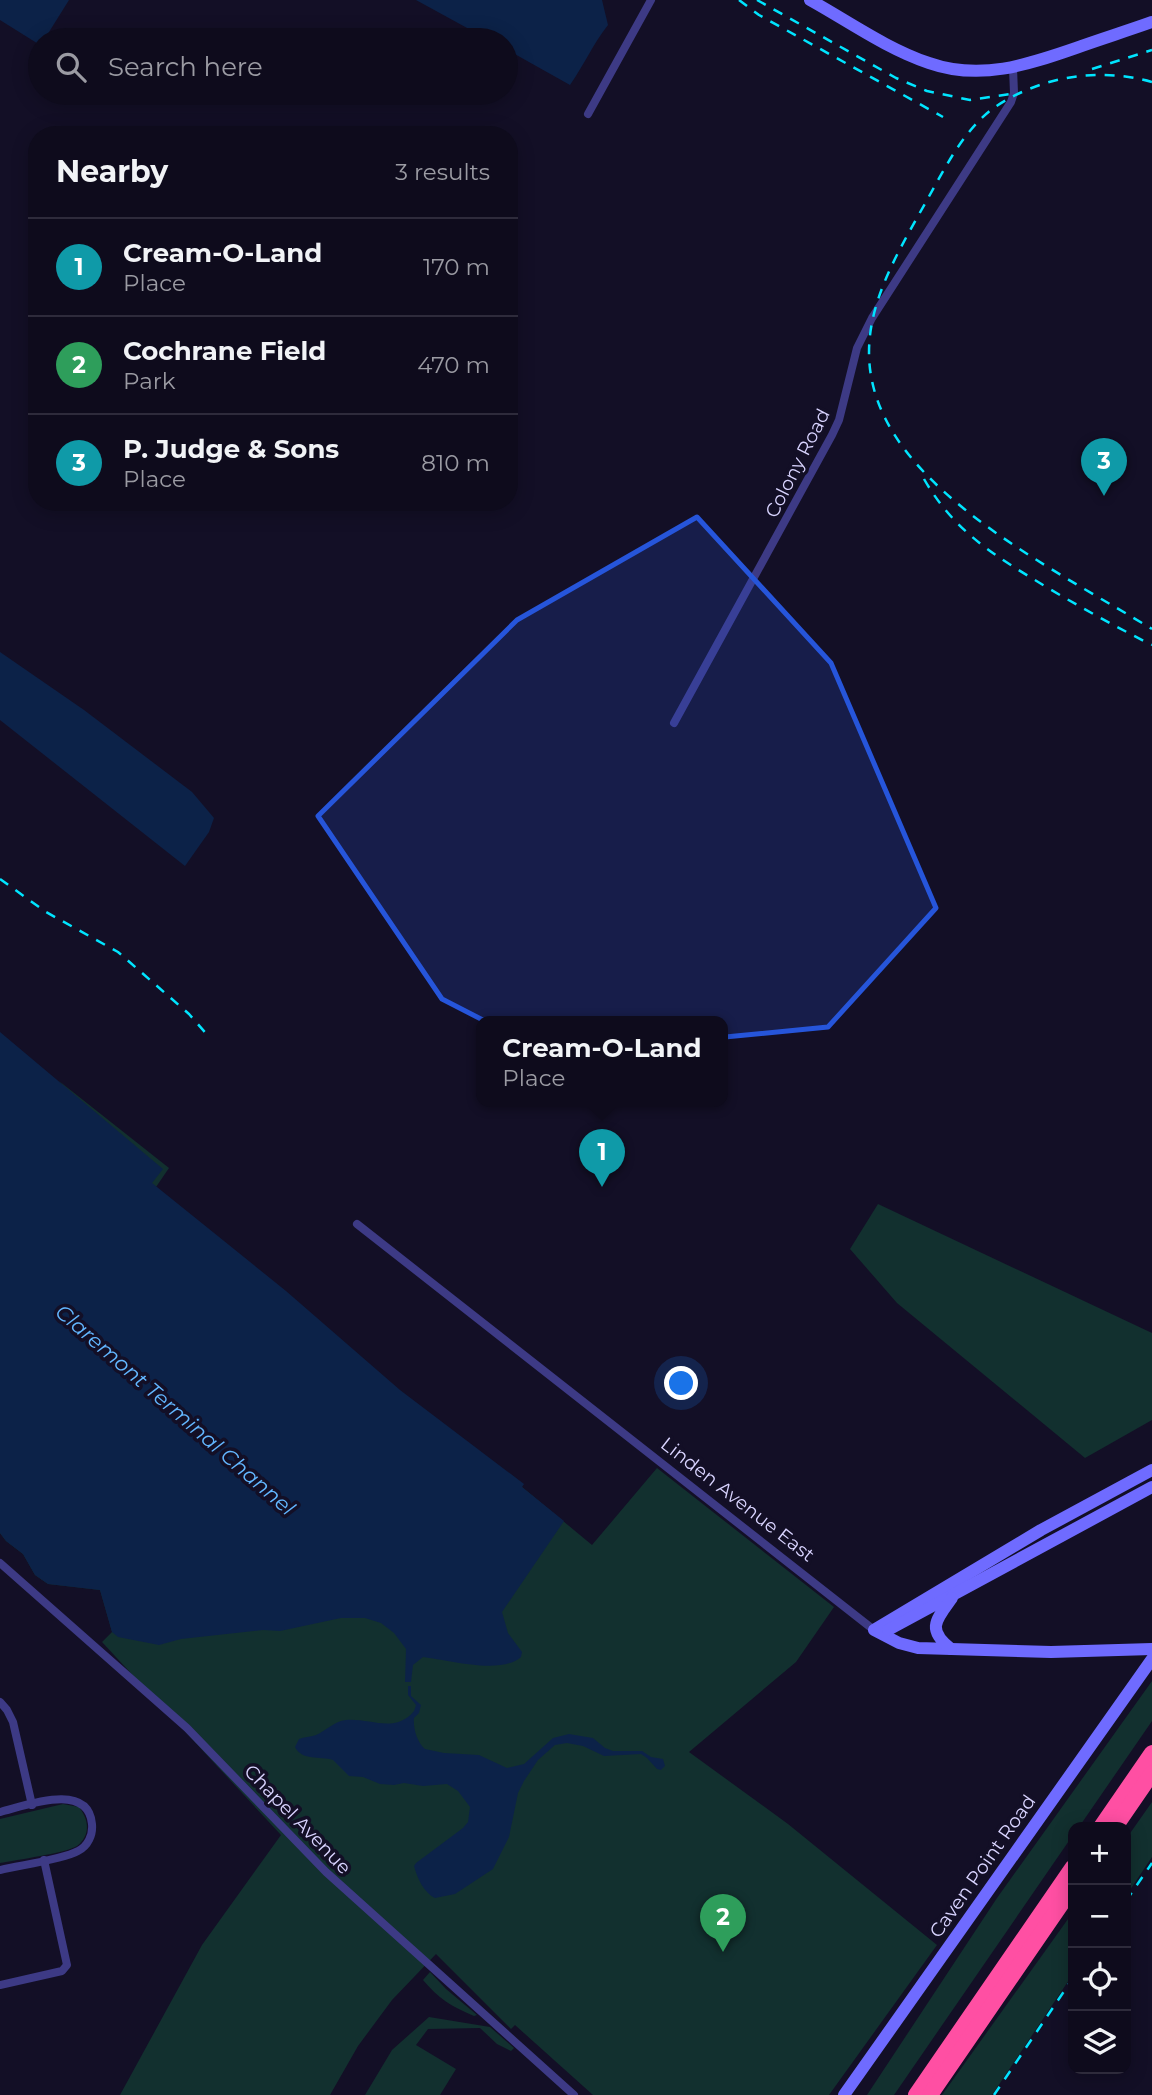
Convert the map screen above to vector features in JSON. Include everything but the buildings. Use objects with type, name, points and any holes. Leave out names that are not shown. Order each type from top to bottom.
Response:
[{"type":"highway","points":[[1104,1822],[1152,1753]]},
{"type":"highway","points":[[1118,1822],[1152,1773]]},
{"type":"highway","points":[[916,2095],[1068,1874]]},
{"type":"highway","points":[[930,2095],[1068,1894]]},
{"type":"street","points":[[588,114],[651,0]]},
{"type":"street","points":[[810,0],[903,52],[951,70],[972,72],[1013,68],[1152,22]]},
{"type":"street","name":"Colony Road","points":[[674,723],[832,435],[839,420],[857,348],[872,318],[1010,103],[1014,93],[1013,68]]},
{"type":"street","name":"Linden Avenue East","points":[[357,1224],[877,1632],[906,1646],[951,1649],[1051,1652],[1152,1649]]},
{"type":"street","points":[[877,1632],[1041,1530],[1152,1470]]},
{"type":"street","points":[[877,1632],[954,1596],[1152,1487]]},
{"type":"street","name":"Chapel Avenue","points":[[0,1563],[187,1728],[326,1872],[575,2095]]},
{"type":"street","points":[[951,1649],[938,1639],[935,1626],[954,1596]]},
{"type":"street","name":"Caven Point Road","points":[[844,2095],[1152,1659]]},
{"type":"street","points":[[0,1703],[13,1722],[32,1805]]},
{"type":"street","points":[[0,1812],[71,1799],[85,1807],[92,1819],[91,1836],[81,1849],[0,1870]]},
{"type":"street","points":[[0,1985],[60,1972],[66,1968],[44,1860]]},
{"type":"highlighted area","points":[[697,517],[831,663],[936,908],[828,1027],[549,1054],[442,999],[318,816],[517,620]]},
{"type":"green space","points":[[59,1081],[169,1168],[156,1187],[151,1183]]},
{"type":"green space","points":[[878,1204],[1152,1333],[1152,1420],[1085,1458],[897,1303],[850,1249]]},
{"type":"green space","points":[[657,1468],[834,1607],[796,1662],[689,1752],[788,1824],[937,1945],[829,2095],[593,2095],[515,2025],[511,2029],[436,1954],[392,2000],[358,2046],[330,2095],[120,2095],[202,1945],[281,1835],[102,1642],[112,1632],[100,1590],[48,1584],[35,1575],[23,1554],[6,1541],[0,1533],[0,1495],[522,1487],[592,1545]]},
{"type":"green space","points":[[1152,1681],[1152,1721],[1082,1822],[1068,1822],[1068,1842],[894,2095],[867,2095],[997,1898]]},
{"type":"green space","points":[[1152,1802],[1152,1857],[1131,1888],[1131,1885],[1131,1832]]},
{"type":"green space","points":[[63,1804],[79,1807],[85,1817],[87,1827],[82,1842],[71,1849],[52,1854],[0,1863],[0,1819]]},
{"type":"green space","points":[[1068,1919],[1068,1981],[992,2095],[942,2095]]},
{"type":"green space","points":[[430,1972],[477,2015],[459,2009],[434,1992],[423,1980]]},
{"type":"green space","points":[[429,2017],[490,2027],[514,2048],[511,2051],[497,2044],[480,2028],[428,2029],[416,2045],[456,2069],[440,2095],[365,2095],[392,2050]]},
{"type":"water","points":[[0,0],[69,0],[52,28],[28,28],[28,38],[0,20]]},
{"type":"water","points":[[416,0],[602,0],[608,25],[570,85],[518,56],[518,28],[467,28]]},
{"type":"water","points":[[0,652],[84,710],[192,792],[214,818],[209,832],[185,866],[0,720]]},
{"type":"water","name":"Claremont Terminal Channel","points":[[0,1032],[163,1169],[152,1183],[286,1291],[400,1390],[524,1484],[522,1487],[564,1521],[502,1612],[508,1633],[522,1652],[521,1657],[501,1665],[488,1666],[423,1657],[413,1665],[411,1682],[405,1682],[406,1649],[394,1633],[381,1623],[365,1618],[341,1618],[280,1631],[263,1630],[181,1639],[159,1645],[118,1637],[112,1632],[100,1590],[48,1584],[35,1575],[23,1554],[6,1541],[0,1533]]},
{"type":"water","points":[[408,1686],[411,1686],[411,1696],[421,1705],[414,1718],[414,1726],[425,1749],[479,1755],[507,1768],[524,1764],[553,1738],[569,1734],[593,1738],[613,1751],[642,1751],[651,1757],[663,1759],[665,1766],[661,1770],[657,1769],[641,1754],[604,1756],[583,1746],[567,1743],[555,1745],[538,1760],[518,1793],[509,1837],[493,1869],[455,1894],[435,1898],[422,1885],[414,1866],[468,1822],[470,1807],[458,1791],[447,1784],[380,1784],[363,1777],[349,1776],[333,1760],[307,1756],[295,1747],[299,1739],[316,1735],[342,1721],[391,1723],[407,1718],[416,1705],[408,1695]]},
{"type":"railway","points":[[739,0],[759,15],[943,117]]},
{"type":"railway","points":[[757,0],[896,78],[927,91],[970,100],[1010,94]]},
{"type":"railway","points":[[1092,69],[1152,50]]},
{"type":"railway","points":[[1152,82],[1111,75],[1071,77],[1013,96],[984,116],[948,162],[898,252],[876,305],[870,332],[869,360],[874,388],[885,418],[906,451],[934,482],[1004,538],[1152,629]]},
{"type":"railway","points":[[924,479],[949,514],[978,542],[1029,577],[1152,645]]},
{"type":"railway","points":[[0,879],[46,912],[118,952],[189,1014],[210,1038]]},
{"type":"railway","points":[[1131,1894],[1152,1863]]},
{"type":"railway","points":[[994,2095],[1068,1985]]},
{"type":"place","name":"P. Judge & Sons","points":[[1104,496]]},
{"type":"place","name":"Cream-O-Land","points":[[602,1187]]},
{"type":"place","name":"Cochrane Field","points":[[723,1952]]}]
